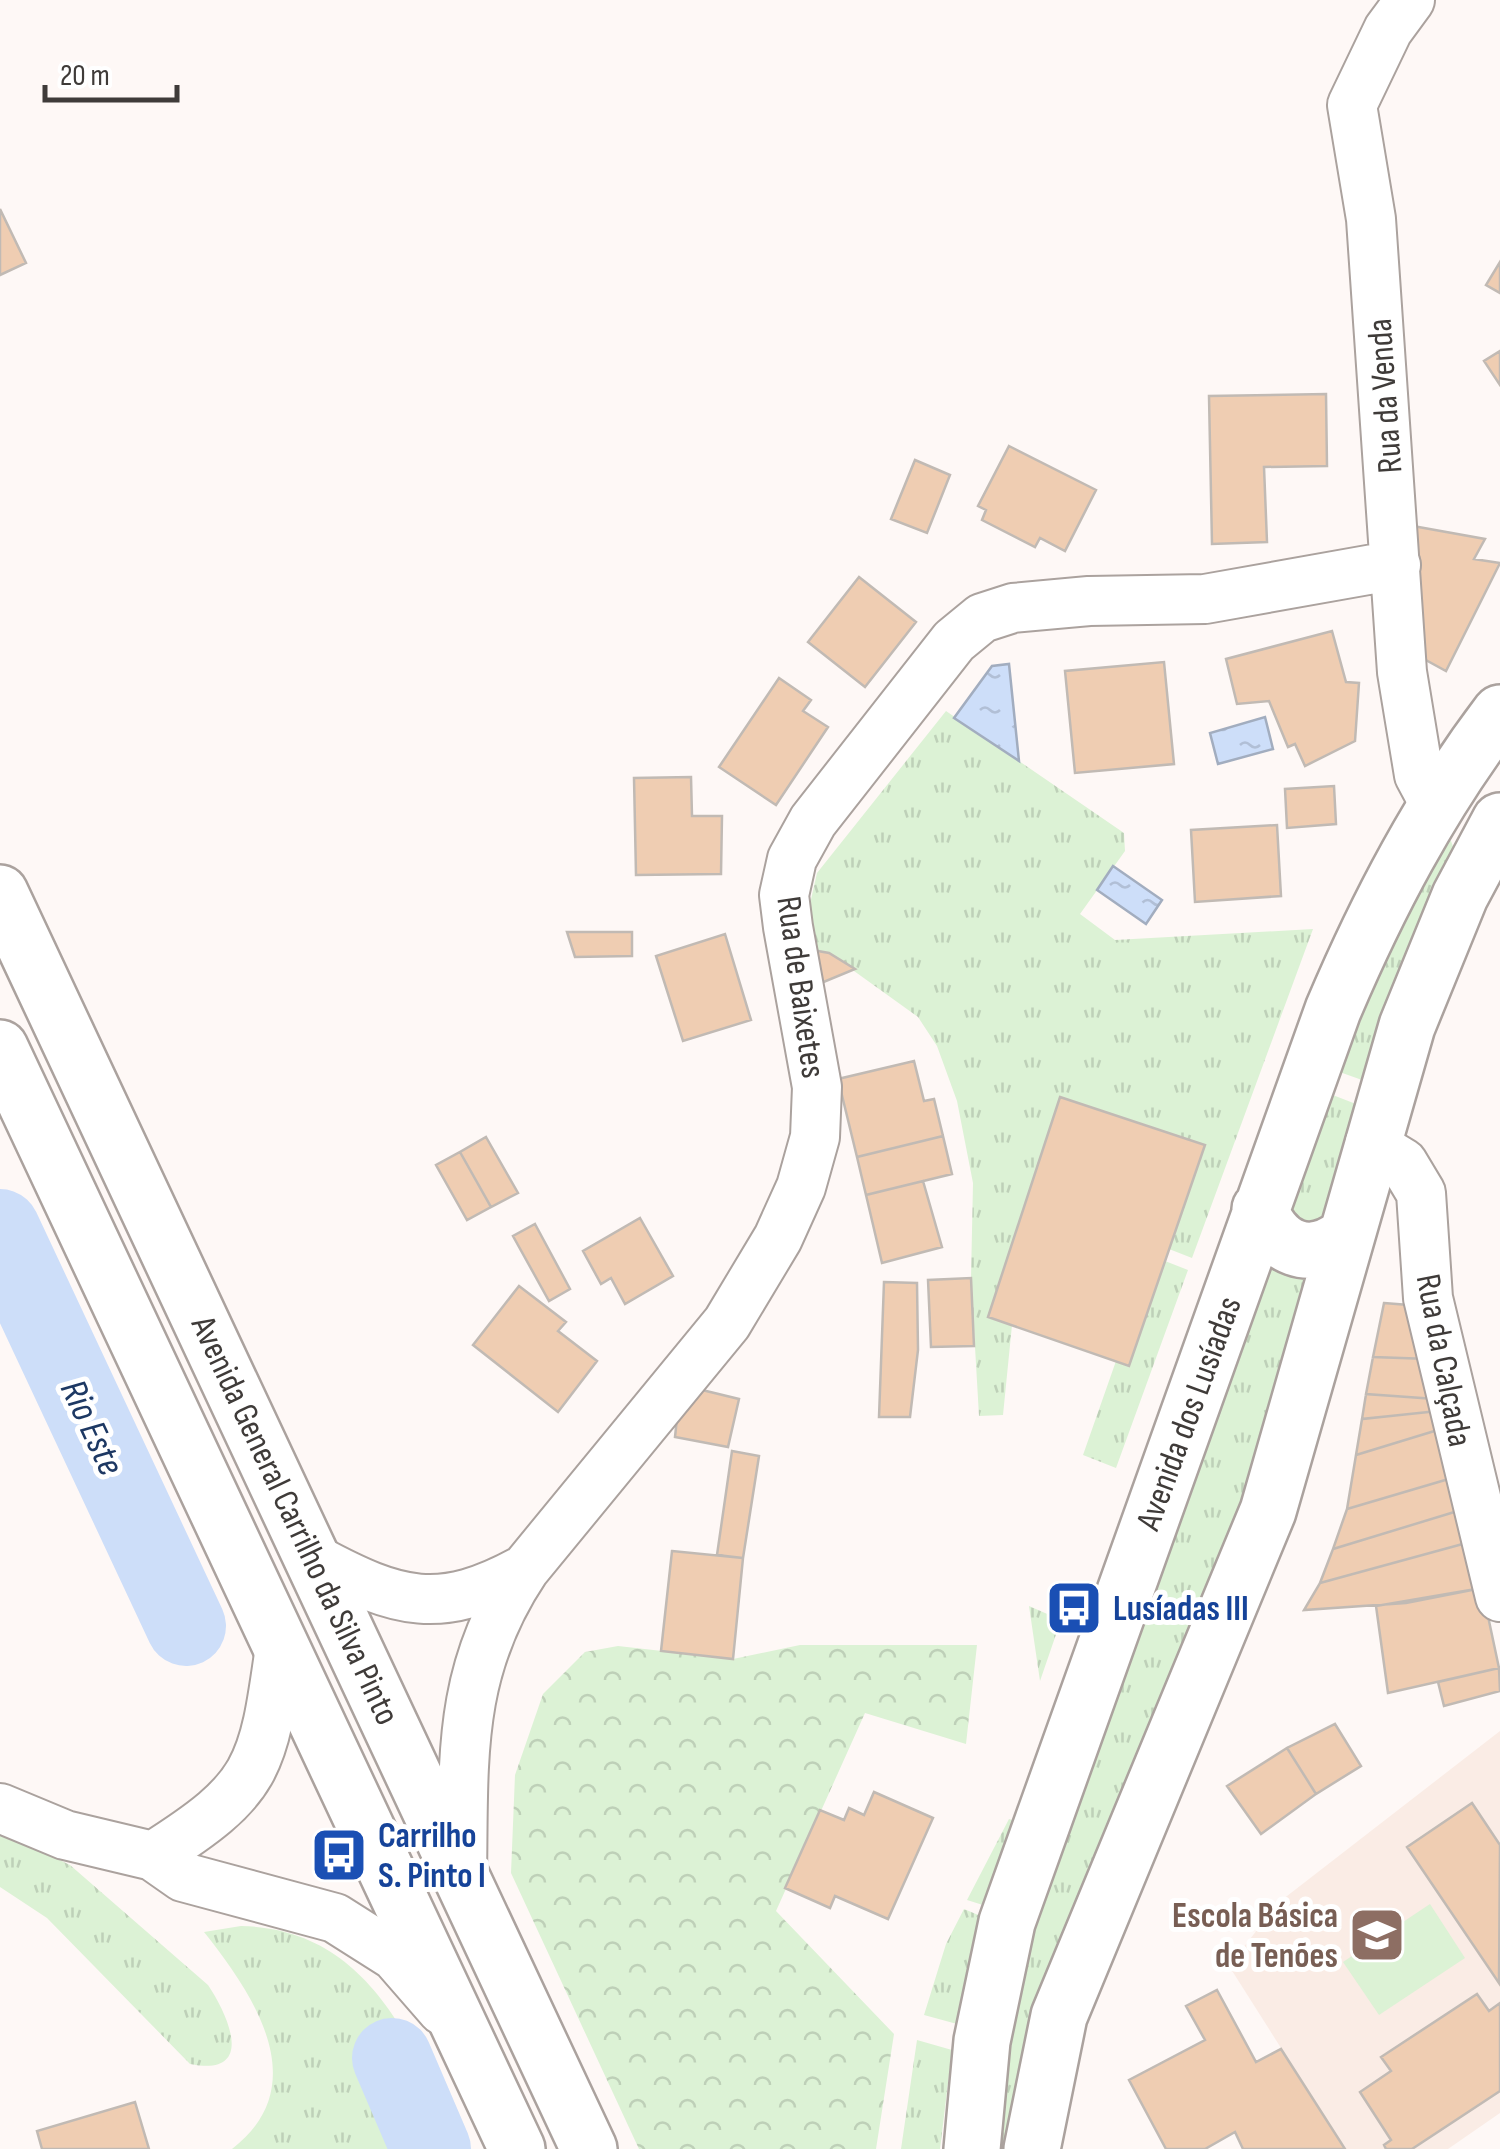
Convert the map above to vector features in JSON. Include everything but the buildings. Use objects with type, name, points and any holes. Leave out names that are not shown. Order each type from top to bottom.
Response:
[{"type":"main road","name":"Avenida dos Lusíadas","points":[[972,2149],[982,2041],[1007,1922],[1260,1209],[1353,962],[1434,803],[1500,713]]},
{"type":"main road","points":[[1032,2149],[1059,2016],[1268,1511],[1370,1143],[1426,976],[1495,829],[1434,803]]},
{"type":"main road","name":"Avenida General Carrilho da Silva Pinto","points":[[0,893],[589,2149]]},
{"type":"main road","name":"Avenida General Carrilho da Silva Pinto","points":[[0,1048],[517,2149]]},
{"type":"main road","points":[[1260,1209],[1273,1236],[1295,1250],[1321,1249],[1345,1236]]},
{"type":"street","name":"Rua da Venda","points":[[1410,0],[1388,30],[1352,105],[1371,219],[1410,735],[1419,774],[1434,803]]},
{"type":"street","name":"Rua de Baixetes","points":[[462,1879],[472,1694],[496,1612],[524,1569],[727,1322],[778,1238],[802,1188],[815,1137],[817,1087],[784,896],[792,859],[813,821],[954,640],[982,618],[1013,608],[1089,601],[1205,600],[1396,565]]},
{"type":"street","name":"Rua da Calçada","points":[[1370,1143],[1403,1163],[1421,1193],[1428,1298],[1500,1597]]},
{"type":"street","name":"Rua de Baixetes","points":[[316,1560],[368,1588],[415,1600],[483,1592],[524,1569]]},
{"type":"street","points":[[153,1856],[218,1814],[256,1765],[271,1708],[280,1647]]},
{"type":"street","points":[[0,1808],[65,1835],[153,1856],[183,1877],[300,1905],[362,1932],[394,1956],[464,2035]]},
{"type":"shaded area","name":"Escola Básica de Tenões","points":[[1500,1731],[1500,2113],[1448,2149],[1345,2149],[1229,1966],[1278,1903]]},
{"type":"green space","points":[[946,711],[1124,833],[1125,851],[1080,914],[1115,940],[1313,929],[1192,1258],[1169,1249],[988,1317],[1012,1325],[1003,1415],[979,1416],[971,1278],[973,1183],[957,1101],[937,1046],[918,1017],[829,953],[807,949],[807,917],[817,873]]},
{"type":"green space","points":[[1446,840],[1451,841],[1455,852],[1405,954],[1362,1080],[1334,1070],[1388,946]]},
{"type":"green space","points":[[1325,1092],[1356,1104],[1321,1224],[1300,1228],[1286,1203]]},
{"type":"green space","points":[[1270,1256],[1309,1270],[1254,1474],[1042,1986],[1008,2149],[996,2149],[1015,1979]]},
{"type":"green space","points":[[1165,1261],[1188,1270],[1116,1468],[1083,1455],[1116,1361],[1129,1365]]},
{"type":"green space","points":[[1029,1606],[1061,1620],[1040,1681]]},
{"type":"green space","points":[[800,1645],[977,1645],[966,1744],[865,1713],[776,1911],[894,2034],[876,2149],[639,2149],[511,1873],[515,1775],[543,1694],[585,1652],[618,1646],[733,1659]]},
{"type":"green space","points":[[1009,1819],[1015,1821],[986,1906],[967,1900]]},
{"type":"green space","points":[[0,1831],[70,1865],[208,1985],[224,2013],[232,2042],[223,2062],[210,2066],[190,2064],[47,1918],[0,1887]]},
{"type":"green space","points":[[1430,1904],[1465,1958],[1379,2015],[1343,1962]]},
{"type":"green space","points":[[964,1909],[983,1917],[957,2024],[924,2015],[946,1944]]},
{"type":"green space","points":[[241,1926],[287,1932],[325,1948],[356,1972],[406,2036],[466,2149],[232,2149],[257,2124],[270,2097],[273,2069],[257,2011],[204,1932]]},
{"type":"green space","points":[[917,2040],[952,2050],[940,2149],[901,2149]]},
{"type":"water","points":[[1009,664],[1019,761],[954,718],[992,666]]},
{"type":"water","points":[[1265,717],[1273,749],[1218,764],[1210,733]]},
{"type":"water","points":[[1113,866],[1162,900],[1146,924],[1097,890]]},
{"type":"waterway","name":"Rio Este","points":[[0,1229],[186,1626]]},
{"type":"waterway","name":"Rio Este","points":[[392,2058],[431,2149]]},
{"type":"place","name":"Lusíadas III","points":[[1074,1608]]},
{"type":"place","name":"Carrilho S. Pinto I","points":[[339,1855]]},
{"type":"place","name":"Escola Básica de Tenões","points":[[1377,1935]]}]
